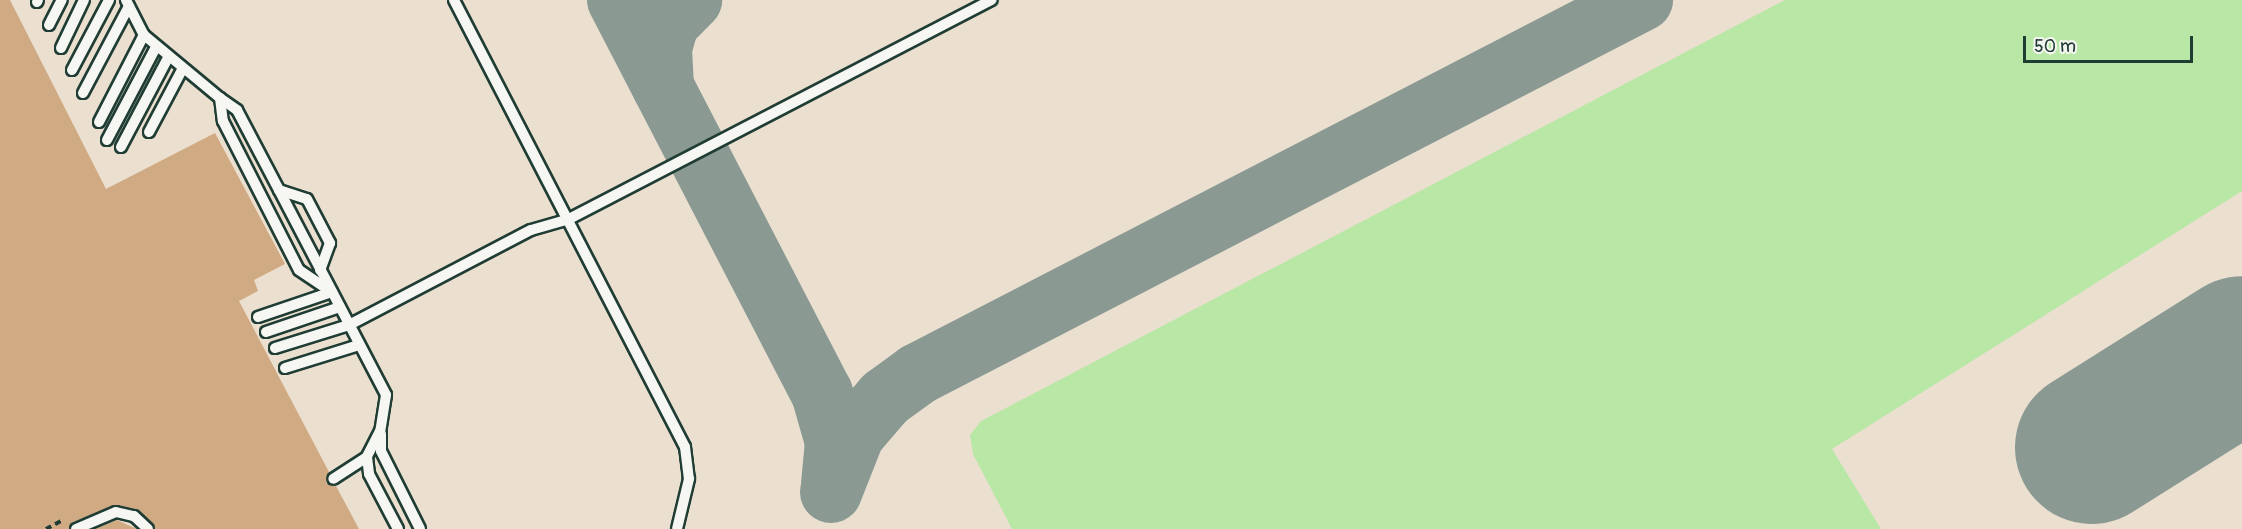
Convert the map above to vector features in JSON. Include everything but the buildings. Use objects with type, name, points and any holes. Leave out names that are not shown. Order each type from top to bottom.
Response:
[{"type":"lane","points":[[49,25],[62,0]]},
{"type":"lane","points":[[61,48],[84,0]]},
{"type":"lane","points":[[72,70],[110,0]]},
{"type":"lane","points":[[454,0],[685,447],[689,479],[678,529]]},
{"type":"lane","points":[[275,348],[349,325],[531,231],[569,219],[993,0]]},
{"type":"lane","points":[[127,3],[144,35],[156,47],[237,110],[386,395],[381,431],[381,452],[420,529]]},
{"type":"lane","points":[[83,93],[127,3]]},
{"type":"lane","points":[[99,122],[144,35]]},
{"type":"lane","points":[[107,140],[156,47]]},
{"type":"lane","points":[[121,147],[168,58]]},
{"type":"lane","points":[[149,132],[183,68]]},
{"type":"lane","points":[[220,99],[223,121],[299,270],[332,292]]},
{"type":"lane","points":[[279,190],[307,199],[330,243],[320,270]]},
{"type":"lane","points":[[258,317],[332,292]]},
{"type":"lane","points":[[266,332],[340,307]]},
{"type":"lane","points":[[285,368],[359,345]]},
{"type":"lane","points":[[381,431],[368,457],[369,474],[398,529]]},
{"type":"lane","points":[[333,479],[368,457]]},
{"type":"lane","points":[[76,529],[116,512],[134,516],[148,529]]},
{"type":"shaded area","points":[[0,0],[2242,0],[2242,529],[0,529]]},
{"type":"green space","points":[[1785,0],[2242,0],[2242,191],[1832,449],[1881,529],[1012,529],[973,454],[970,435],[981,421]]},
{"type":"taxiway","points":[[618,0],[822,393],[836,442],[832,484]]},
{"type":"taxiway","points":[[663,87],[661,48],[668,23],[691,0]]},
{"type":"taxiway","points":[[831,492],[854,434],[885,398],[918,374],[1642,0]]},
{"type":"runway","points":[[2091,447],[2242,352]]}]
